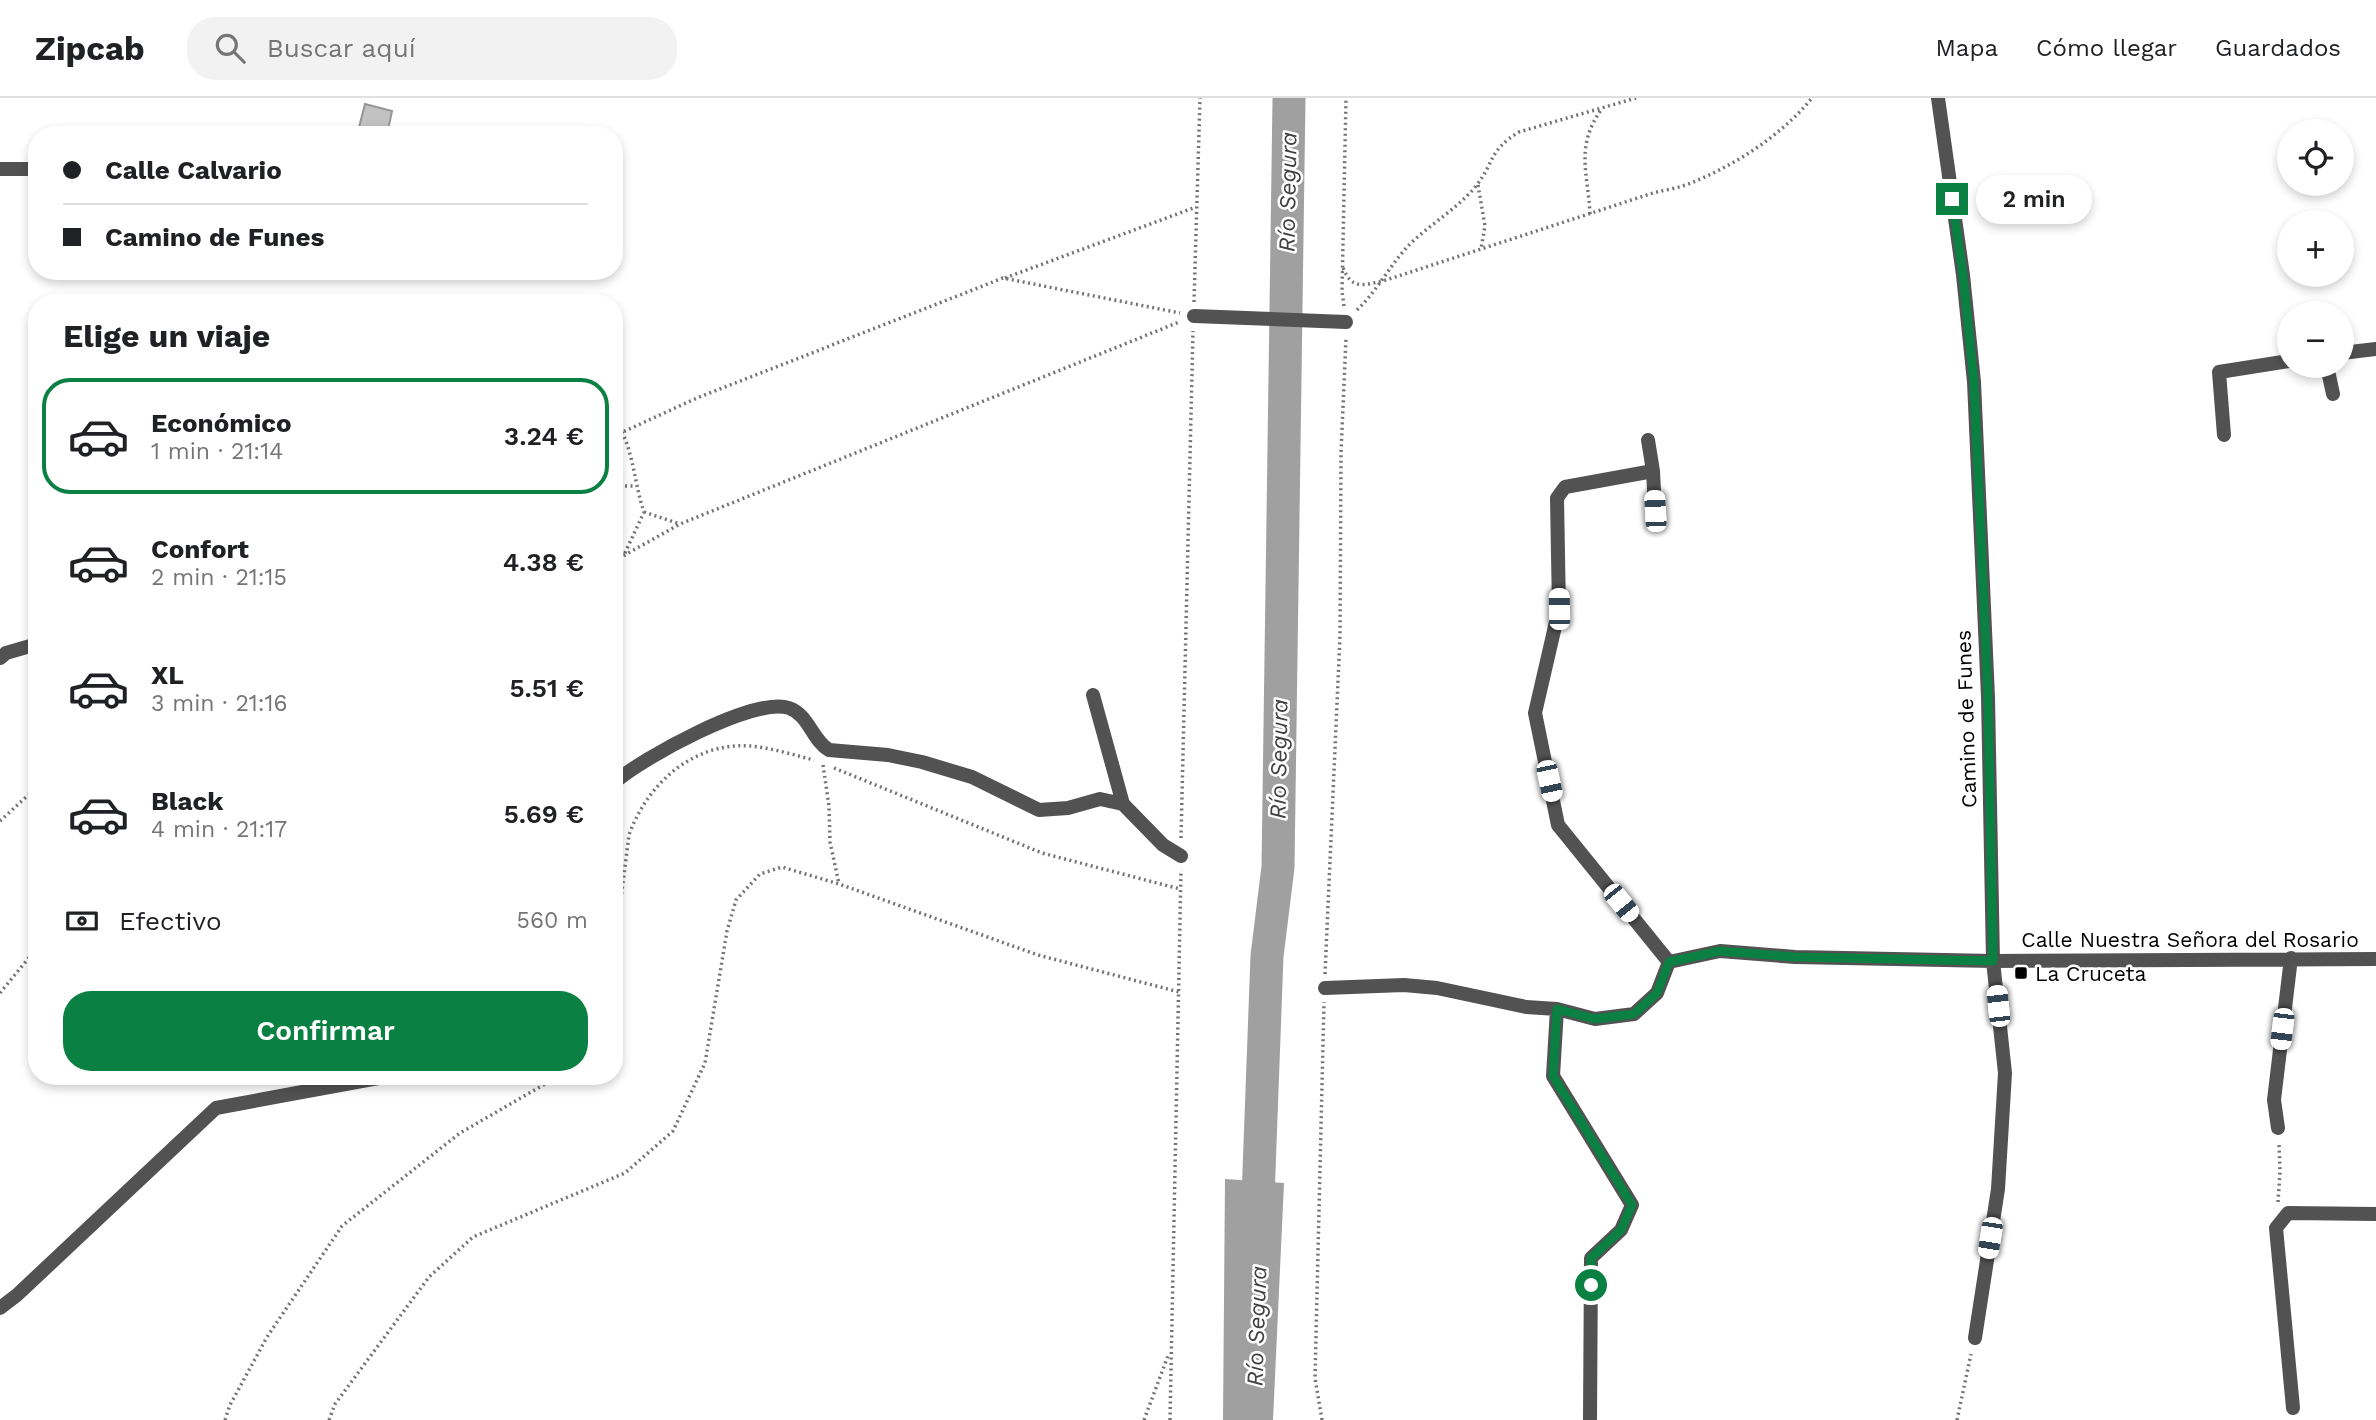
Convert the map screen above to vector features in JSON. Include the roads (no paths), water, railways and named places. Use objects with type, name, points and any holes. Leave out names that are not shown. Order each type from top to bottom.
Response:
[{"type":"street","name":"Camino de Funes","points":[[1938,98],[1963,275],[1974,382],[1988,697],[1993,961],[2005,1073],[1998,1189],[1975,1338]]},
{"type":"street","points":[[0,169],[28,169]]},
{"type":"street","points":[[1194,316],[1346,322]]},
{"type":"street","points":[[2354,352],[2376,348]]},
{"type":"street","points":[[2224,435],[2220,372],[2277,363]]},
{"type":"street","points":[[2330,378],[2333,394]]},
{"type":"street","points":[[1648,440],[1655,511]]},
{"type":"street","points":[[1325,988],[1404,985],[1437,988],[1525,1007],[1557,1009],[1595,1019],[1634,1014],[1657,993],[1669,962],[1558,825],[1535,713],[1559,609],[1557,498],[1565,487],[1653,471]]},
{"type":"street","points":[[0,657],[28,647]]},
{"type":"street","points":[[1093,695],[1123,804],[1163,845],[1181,856]]},
{"type":"street","points":[[623,776],[680,741],[754,711],[780,705],[793,709],[803,717],[821,745],[829,750],[888,755],[922,762],[972,777],[1039,810],[1068,808],[1100,799],[1123,804]]},
{"type":"street","name":"Calle Nuestra Señora del Rosario","points":[[1669,962],[1720,951],[1795,957],[1993,961],[2376,959]]},
{"type":"street","points":[[2278,1128],[2274,1100],[2291,958]]},
{"type":"street","points":[[1557,1009],[1553,1076],[1632,1205],[1621,1230],[1591,1258],[1590,1420]]},
{"type":"street","points":[[0,1308],[216,1108],[340,1085]]},
{"type":"street","points":[[2293,1408],[2276,1228],[2288,1213],[2376,1214]]},
{"type":"water","points":[[1225,1179],[1284,1183],[1273,1420],[1223,1420]]},
{"type":"waterway","name":"Río Segura","points":[[1257,1225],[1267,956],[1278,867],[1289,98]]},
{"type":"place","name":"La Cruceta","points":[[2021,973]]}]
